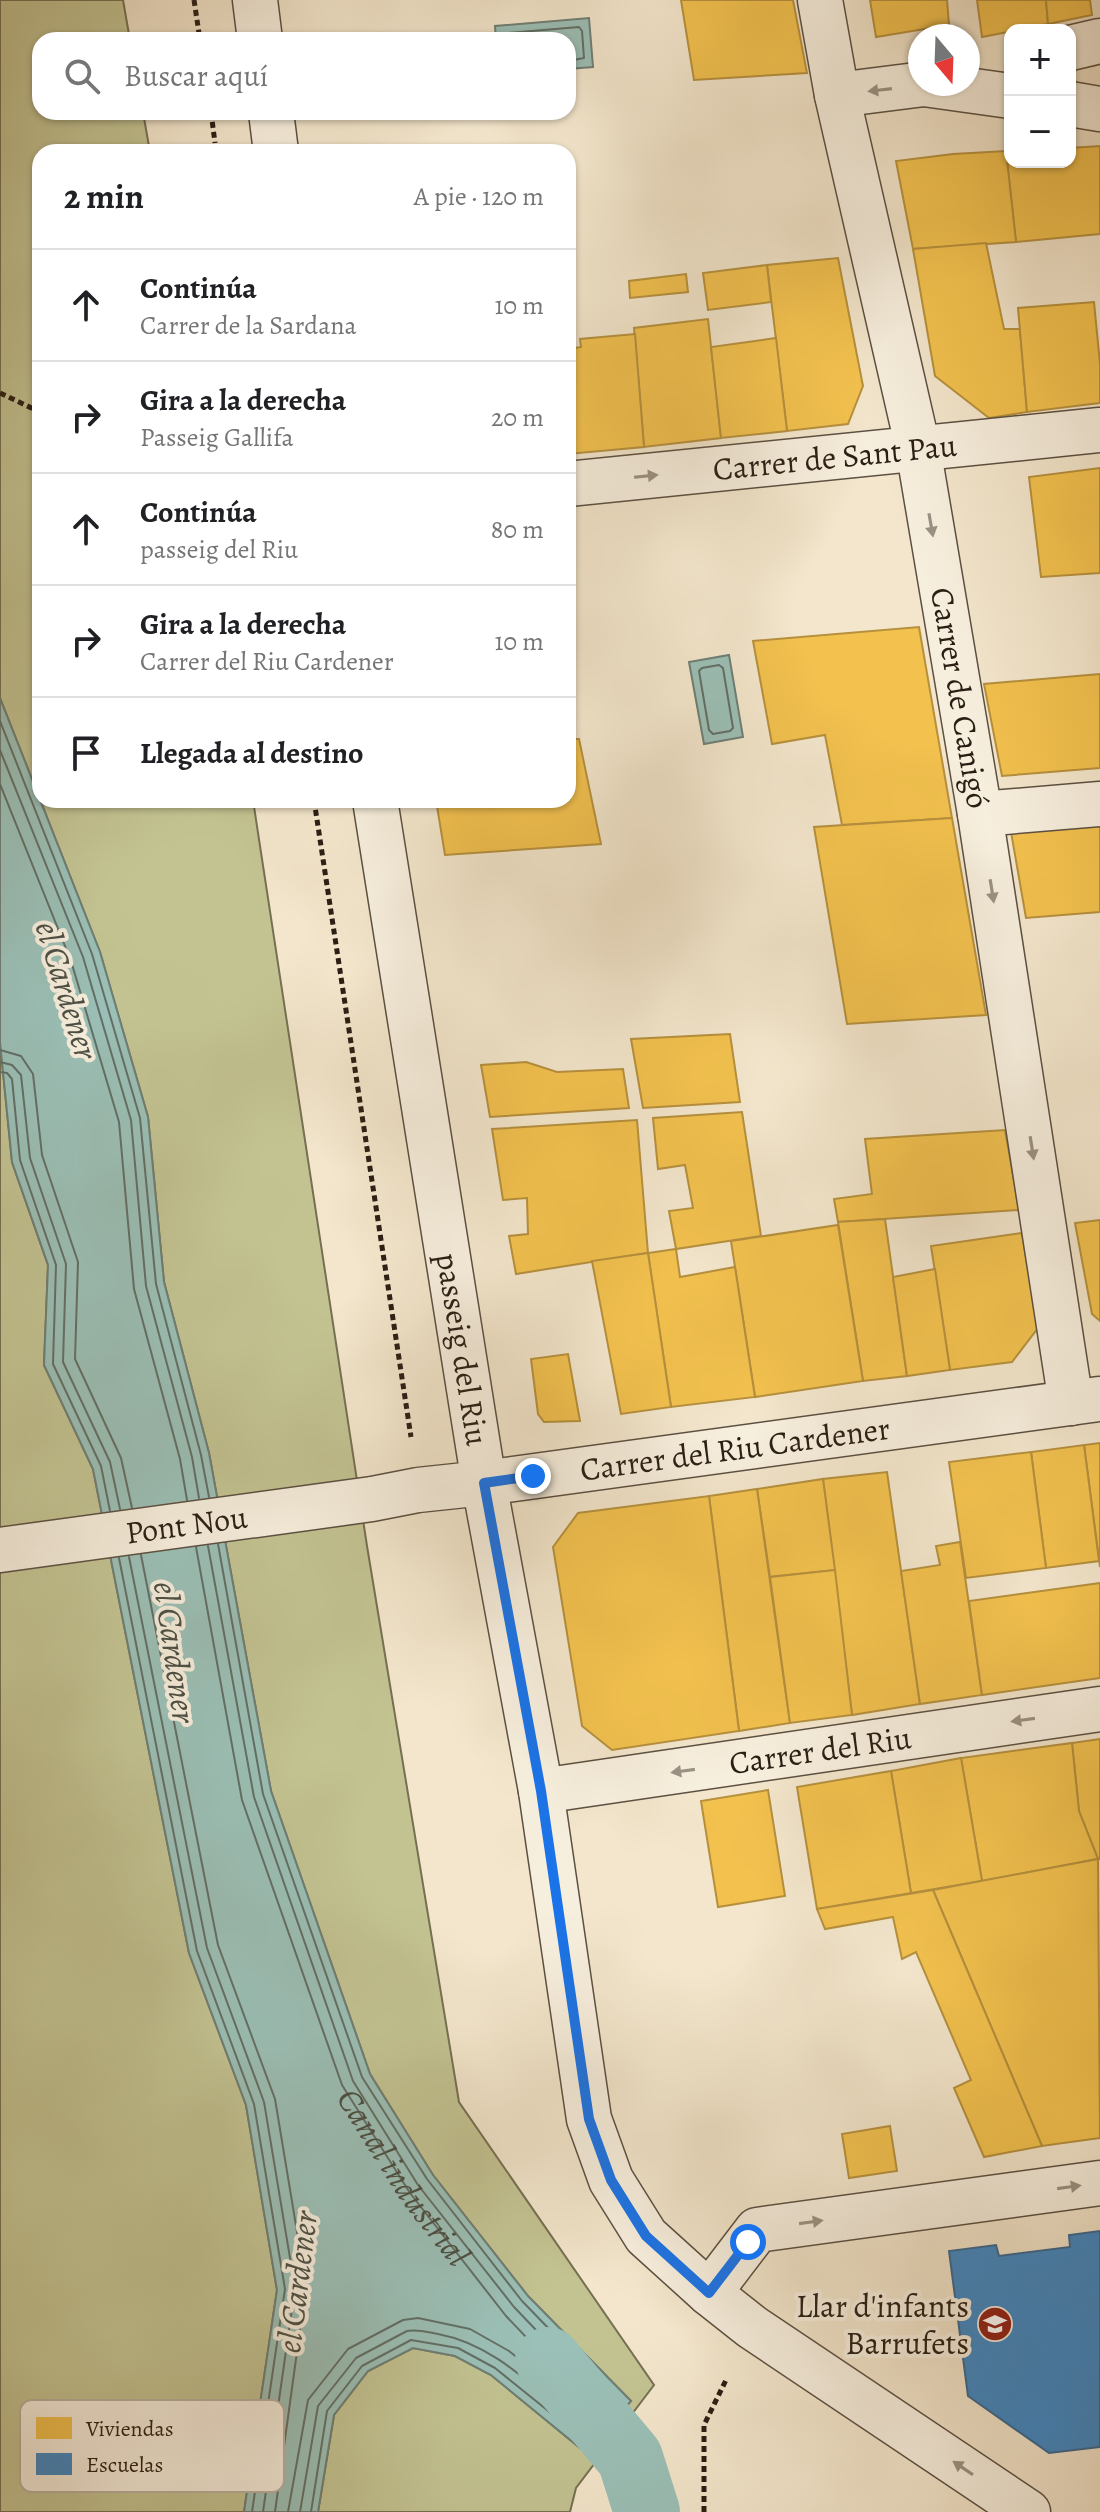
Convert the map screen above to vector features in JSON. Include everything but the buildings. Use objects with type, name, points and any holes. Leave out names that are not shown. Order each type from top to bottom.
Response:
[{"type":"street","points":[[255,0],[259,32]]},
{"type":"street","name":"Carrer de Canigó","points":[[820,0],[837,95],[918,448],[1085,1401]]},
{"type":"street","points":[[1076,47],[1100,41]]},
{"type":"street","points":[[980,70],[1004,64]]},
{"type":"street","points":[[837,95],[908,86]]},
{"type":"street","points":[[980,92],[1004,95]]},
{"type":"street","points":[[1076,105],[1100,109]]},
{"type":"street","points":[[272,120],[275,144]]},
{"type":"street","name":"Carrer de Sant Pau","points":[[576,483],[1100,430]]},
{"type":"street","points":[[980,814],[1100,804]]},
{"type":"street","name":"passeig del Riu","points":[[376,808],[484,1483],[541,1791],[589,2119],[611,2180],[646,2236],[709,2293],[752,2327],[1028,2512]]},
{"type":"street","name":"Carrer del Riu Cardener","points":[[372,1499],[418,1490],[1085,1401]]},
{"type":"street","name":"Pont Nou","points":[[0,1550],[372,1499]]},
{"type":"street","name":"Carrer del Riu","points":[[541,1791],[1100,1709]]},
{"type":"street","points":[[709,2293],[757,2230],[1100,2183]]},
{"type":"path","points":[[194,0],[199,32]]},
{"type":"path","points":[[212,120],[216,144]]},
{"type":"path","points":[[0,393],[32,408]]},
{"type":"path","points":[[315,808],[413,1449]]},
{"type":"path","points":[[704,2512],[704,2425],[752,2327]]},
{"type":"green space","points":[[0,0],[123,0],[129,32],[32,32],[32,120],[144,120],[149,144],[32,144],[32,780],[0,698]]},
{"type":"green space","points":[[43,808],[254,808],[367,1546],[459,2102],[654,2385],[576,2488],[570,2512],[318,2512],[334,2415],[368,2371],[413,2348],[455,2356],[491,2375],[585,2452],[631,2401],[528,2296],[433,2175],[370,2074],[271,1791],[209,1453],[164,1282],[148,1117],[100,952]]},
{"type":"green space","points":[[0,1042],[12,1162],[48,1265],[44,1365],[93,1469],[189,1953],[246,2105],[277,2290],[261,2400],[20,2400],[20,2492],[247,2492],[244,2512],[0,2512]]},
{"type":"water","points":[[589,18],[593,67],[576,68],[576,32],[495,32],[495,26]]},
{"type":"water","points":[[729,655],[743,737],[704,744],[689,662]]},
{"type":"water","name":"el Cardener","points":[[0,698],[32,779],[32,808],[43,808],[100,952],[148,1117],[164,1282],[209,1453],[271,1791],[370,2074],[433,2175],[528,2296],[631,2401],[585,2452],[491,2375],[455,2356],[413,2348],[368,2371],[334,2415],[318,2512],[244,2512],[247,2492],[284,2492],[284,2400],[261,2400],[277,2290],[246,2105],[189,1953],[93,1469],[44,1365],[48,1265],[12,1162],[0,1042]]},
{"type":"waterway","name":"Canal industrial","points":[[548,2360],[630,2458],[647,2512]]},
{"type":"place","name":"Llar d'infants Barrufets","points":[[995,2324]]},
{"type":"route","points":[[533,1476],[484,1483],[541,1791],[589,2119],[611,2180],[646,2236],[709,2293],[748,2242]]}]
